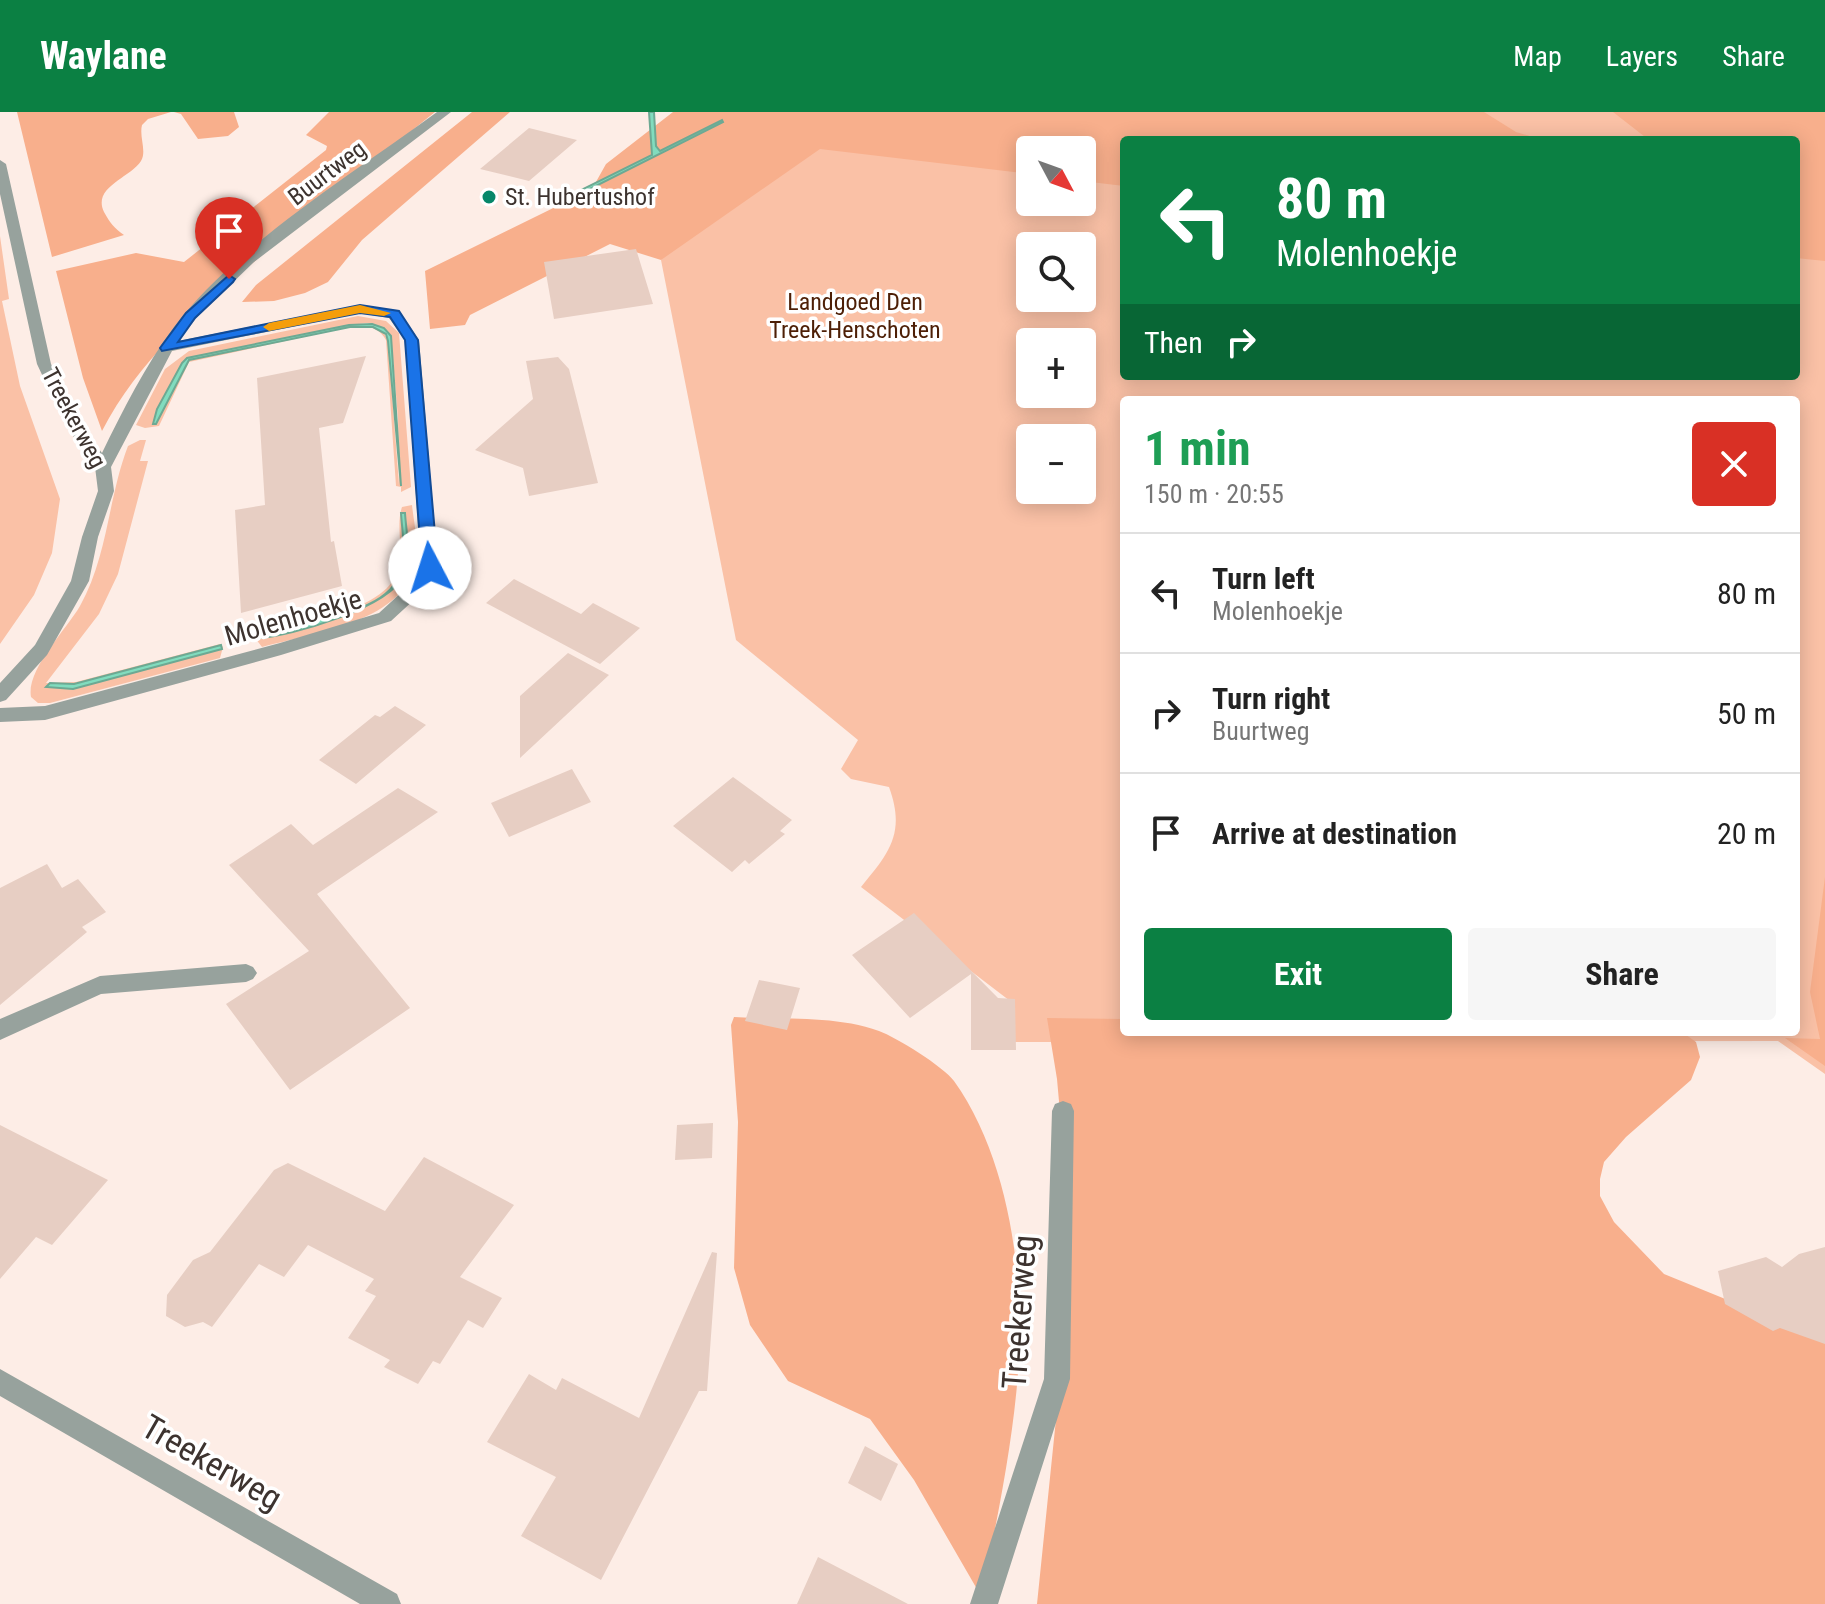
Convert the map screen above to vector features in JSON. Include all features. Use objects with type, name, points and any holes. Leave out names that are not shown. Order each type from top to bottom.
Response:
[{"type":"street","name":"Buurtweg","points":[[103,467],[167,348],[191,315],[248,261],[445,112]]},
{"type":"street","name":"Treekerweg","points":[[0,164],[44,364],[74,426],[103,467],[106,491],[90,537],[80,581],[41,650],[0,695]]},
{"type":"street","name":"Molenhoekje","points":[[0,715],[45,713],[281,649],[385,617],[410,594],[430,568],[412,340],[394,314],[360,309],[167,348]]},
{"type":"street","points":[[0,1030],[23,1017],[100,985],[246,973]]},
{"type":"street","name":"Treekerweg","points":[[984,1604],[1057,1379],[1063,1111]]},
{"type":"street","name":"Treekerweg","points":[[0,1382],[387,1604]]},
{"type":"green space","name":"Landgoed Den Treek-Henschoten","points":[[769,112],[1825,112],[1825,1074],[1778,1041],[1015,1042],[1014,1004],[861,887],[887,853],[896,817],[889,787],[851,779],[841,769],[858,740],[736,640],[661,260]]},
{"type":"green space","points":[[0,236],[9,299],[2,301],[20,386],[60,499],[52,553],[34,595],[0,644]]},
{"type":"green space","points":[[358,316],[386,321],[399,333],[411,487],[401,492],[401,487],[396,486],[386,340],[375,329],[350,327],[189,362],[159,426],[145,428],[136,425],[165,369],[189,351]],"holes":[[[368,323],[381,327],[391,336],[398,418],[399,485],[388,341],[383,332],[371,327],[356,325],[189,360],[155,424],[157,409],[185,359],[349,325]]]},
{"type":"green space","points":[[146,440],[140,461],[148,461],[118,574],[99,614],[46,683],[76,682],[220,644],[221,645],[223,647],[220,658],[50,703],[38,703],[31,697],[31,686],[48,650],[80,606],[89,587],[128,446]],"holes":[[[221,645],[221,649],[73,689],[47,687],[50,683],[74,684]]]},
{"type":"green space","points":[[412,505],[417,544],[415,567],[406,586],[391,601],[350,623],[262,647],[255,638],[261,634],[341,613],[380,594],[393,581],[399,566],[402,507]]},
{"type":"shaded area","points":[[17,112],[171,112],[148,119],[142,125],[141,161],[103,196],[104,212],[112,225],[124,235],[52,257]]},
{"type":"shaded area","points":[[174,112],[234,112],[239,127],[228,136],[198,139],[181,114]]},
{"type":"shaded area","points":[[329,112],[435,112],[193,315],[134,380],[102,431],[83,378],[56,271],[136,253],[184,262],[326,150],[327,146],[306,135]]},
{"type":"shaded area","points":[[472,112],[510,112],[362,240],[328,282],[305,293],[274,301],[242,302],[256,285]]},
{"type":"shaded area","points":[[649,112],[654,112],[656,146],[660,151],[723,122],[578,195],[573,194],[652,155]]},
{"type":"shaded area","points":[[673,112],[1484,112],[1516,132],[1530,136],[1120,136],[1120,186],[1096,183],[1096,136],[1016,136],[1016,172],[820,149],[661,260],[610,244],[470,315],[465,325],[430,329],[425,271],[592,189],[606,164]]},
{"type":"shaded area","points":[[1613,112],[1825,112],[1825,261],[1800,258],[1800,136],[1644,136]]},
{"type":"shaded area","points":[[372,324],[384,328],[391,336],[401,486],[388,341],[386,334],[373,327],[350,327],[189,360],[156,424],[153,424],[157,409],[187,358],[349,325]]},
{"type":"shaded area","points":[[401,513],[405,513],[408,561],[404,575],[395,587],[380,598],[393,586],[403,562]]},
{"type":"shaded area","points":[[373,602],[360,609],[315,626],[258,638],[294,625],[339,615]]},
{"type":"shaded area","points":[[221,645],[222,649],[73,689],[46,687],[50,683],[74,684]]},
{"type":"shaded area","points":[[1825,877],[1825,1066],[1785,1038],[1820,1039],[1810,992]]},
{"type":"shaded area","points":[[734,1017],[844,1022],[887,1034],[949,1075],[971,1107],[984,1136],[1005,1198],[1016,1263],[1020,1325],[1012,1426],[981,1596],[914,1480],[870,1419],[788,1381],[750,1325],[734,1268],[738,1122],[731,1025]]},
{"type":"shaded area","points":[[1047,1018],[1120,1019],[1120,1036],[1688,1036],[1696,1042],[1700,1057],[1691,1080],[1626,1137],[1604,1162],[1600,1196],[1614,1222],[1664,1274],[1762,1314],[1825,1329],[1825,1604],[1037,1604],[1070,1283],[1067,1191],[1057,1079]]},
{"type":"building","points":[[529,128],[577,140],[529,181],[480,169]]},
{"type":"building","points":[[636,249],[653,304],[554,319],[544,262]]},
{"type":"building","points":[[366,356],[343,423],[319,428],[331,542],[334,541],[342,586],[241,613],[235,510],[265,505],[257,378]]},
{"type":"building","points":[[558,357],[569,369],[598,483],[529,496],[523,468],[475,450],[533,399],[526,361]]},
{"type":"building","points":[[514,579],[581,614],[593,603],[640,628],[600,664],[486,603]]},
{"type":"building","points":[[568,653],[609,675],[520,758],[520,696]]},
{"type":"building","points":[[395,706],[426,725],[356,784],[319,760],[375,715],[380,717]]},
{"type":"building","points":[[572,769],[591,802],[509,837],[491,803]]},
{"type":"building","points":[[733,777],[792,820],[780,831],[785,834],[749,864],[745,860],[732,872],[673,826]]},
{"type":"building","points":[[398,788],[438,812],[317,894],[410,1008],[290,1090],[226,1004],[309,951],[229,865],[291,824],[313,845]]},
{"type":"building","points":[[47,864],[62,888],[78,879],[106,912],[82,927],[87,932],[0,1005],[0,888]]},
{"type":"building","points":[[914,913],[998,998],[1015,999],[1016,1050],[971,1050],[971,974],[910,1018],[852,955]]},
{"type":"building","points":[[759,980],[800,988],[787,1030],[745,1021]]},
{"type":"building","points":[[713,1123],[712,1158],[675,1160],[677,1125]]},
{"type":"building","points":[[0,1125],[108,1180],[52,1245],[36,1237],[0,1279]]},
{"type":"building","points":[[424,1157],[514,1205],[460,1277],[502,1298],[483,1328],[468,1320],[440,1364],[433,1361],[418,1384],[384,1367],[390,1360],[348,1338],[376,1296],[365,1291],[374,1279],[308,1245],[284,1277],[259,1264],[212,1327],[203,1322],[185,1327],[166,1316],[167,1295],[193,1260],[210,1252],[274,1170],[288,1163],[385,1211]]},
{"type":"building","points":[[1825,1247],[1825,1344],[1780,1328],[1773,1331],[1725,1304],[1718,1271],[1766,1257],[1782,1267],[1799,1254]]},
{"type":"building","points":[[712,1252],[717,1253],[707,1391],[699,1391],[601,1580],[521,1536],[556,1477],[487,1442],[529,1374],[556,1390],[562,1378],[639,1418]]},
{"type":"building","points":[[865,1446],[898,1464],[881,1501],[848,1483]]},
{"type":"building","points":[[818,1557],[908,1604],[797,1604]]},
{"type":"slow traffic","points":[[269,327],[360,309],[384,313]]},
{"type":"place","name":"St. Hubertushof","points":[[489,197]]},
{"type":"route","points":[[229,279],[191,315],[167,348],[360,309],[394,314],[412,340],[430,568]]}]
